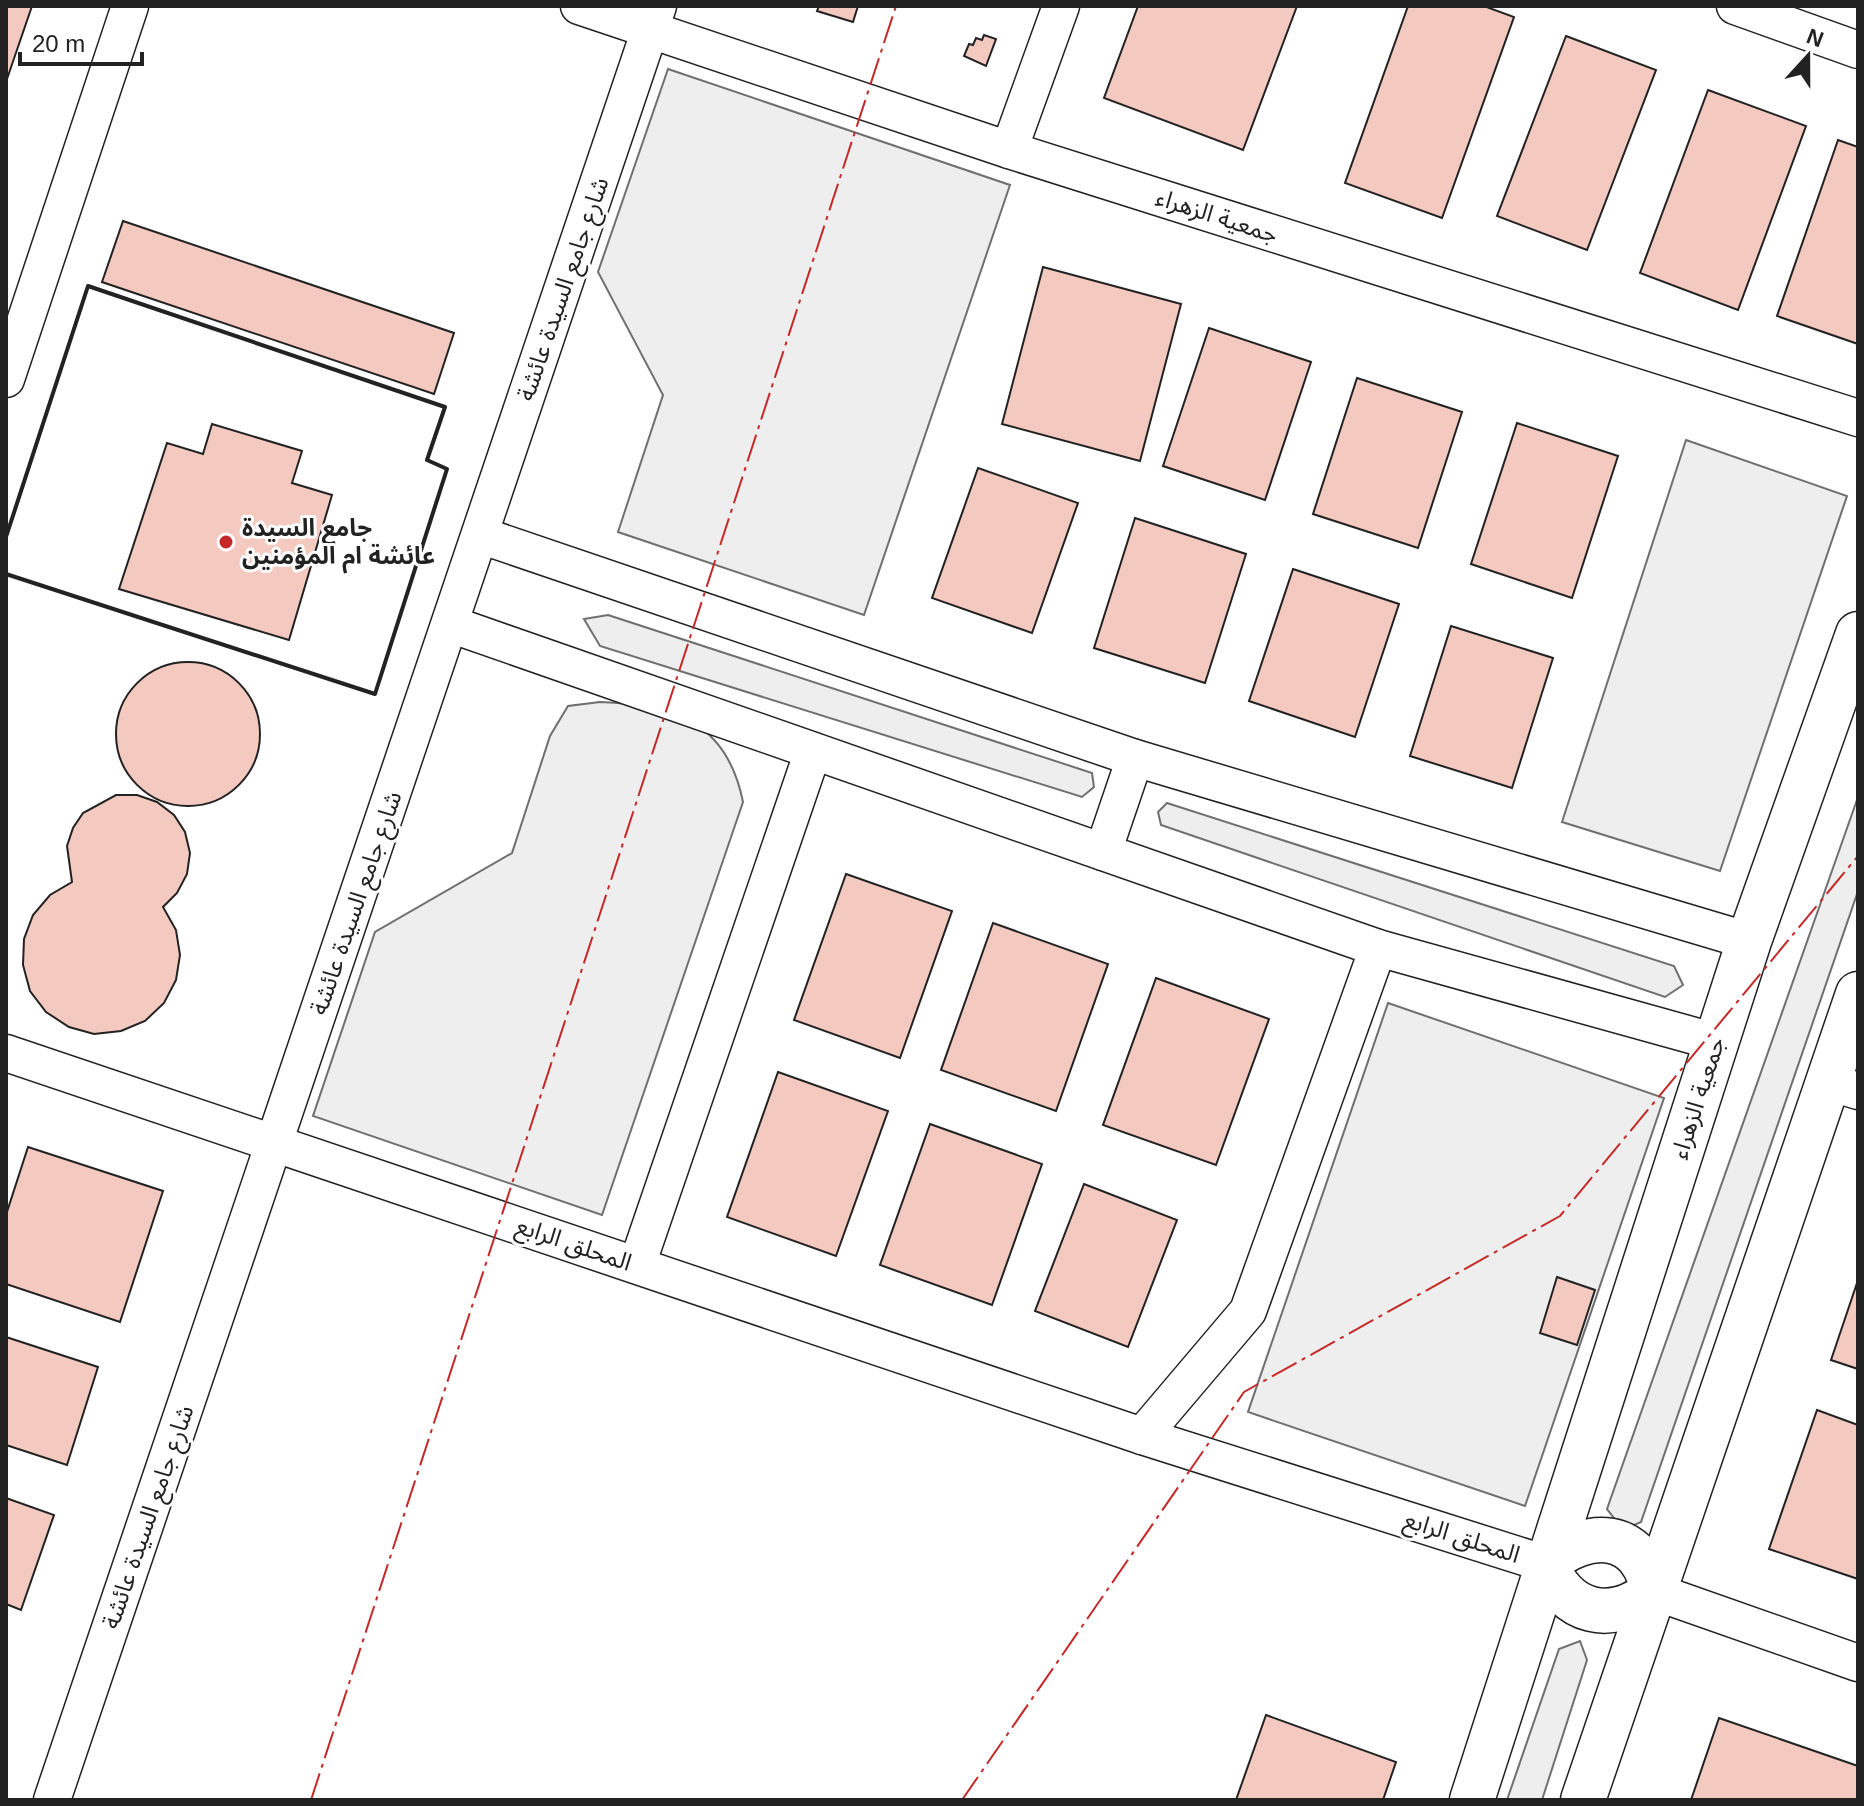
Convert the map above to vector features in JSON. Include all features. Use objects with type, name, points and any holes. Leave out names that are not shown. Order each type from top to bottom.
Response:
[{"type":"street","points":[[6,379],[130,6]]},
{"type":"street","name":"جمعية الزهراء","points":[[579,6],[654,18],[1009,150],[1858,418]]},
{"type":"street","points":[[1009,150],[1061,6]]},
{"type":"street","points":[[1735,6],[1858,50]]},
{"type":"street","name":"شارع جامع السيدة عائشة","points":[[52,1800],[654,18]]},
{"type":"street","points":[[480,535],[1135,758],[1749,941]]},
{"type":"street","points":[[450,624],[1378,948],[1716,1042]]},
{"type":"street","name":"جمعية الزهراء","points":[[1546,1564],[1749,941],[1858,634]]},
{"type":"street","points":[[637,1265],[813,751]]},
{"type":"street","points":[[1103,852],[1135,758]]},
{"type":"street","points":[[1142,1436],[1248,1311],[1378,948]]},
{"type":"street","points":[[1583,1800],[1653,1591],[1843,1087],[1858,994]]},
{"type":"street","name":"المحلق الرابع","points":[[6,1053],[1142,1436],[1546,1564],[1472,1800]]},
{"type":"street","points":[[1602,1539],[1621,1544],[1638,1555],[1649,1572],[1653,1591],[1629,1606],[1601,1611],[1566,1596],[1553,1582],[1546,1564],[1563,1549],[1581,1540],[1602,1539]]},
{"type":"street","points":[[1653,1591],[1858,1663]]},
{"type":"shaded area","points":[[668,69],[1010,185],[864,615],[618,532],[663,395],[598,272]]},
{"type":"shaded area","points":[[1686,440],[1847,496],[1720,871],[1562,822]]},
{"type":"shaded area","points":[[608,615],[1092,773],[1094,787],[1082,797],[600,646],[584,619]]},
{"type":"shaded area","points":[[600,702],[652,708],[694,723],[724,753],[743,802],[602,1215],[313,1116],[375,932],[512,853],[550,736],[568,706]]},
{"type":"shaded area","points":[[1858,797],[1858,891],[1641,1522],[1623,1530],[1607,1509]]},
{"type":"shaded area","points":[[1167,803],[1674,966],[1683,985],[1665,997],[1161,825],[1158,812]]},
{"type":"shaded area","points":[[1388,1003],[1664,1098],[1525,1506],[1248,1412]]},
{"type":"shaded area","points":[[1580,1641],[1587,1660],[1542,1800],[1507,1800],[1559,1649]]},
{"type":"building","points":[[6,6],[32,6],[7,79],[6,78]]},
{"type":"building","points":[[819,6],[858,6],[853,22],[817,11]]},
{"type":"building","points":[[1138,6],[1297,6],[1243,150],[1104,98]]},
{"type":"building","points":[[1408,6],[1484,6],[1514,17],[1442,218],[1345,183]]},
{"type":"building","points":[[984,35],[996,39],[986,66],[964,56],[969,44],[973,45],[976,38],[982,40]]},
{"type":"building","points":[[1566,36],[1656,70],[1587,250],[1497,216]]},
{"type":"building","points":[[1708,90],[1806,126],[1738,310],[1640,273]]},
{"type":"building","points":[[1838,140],[1858,147],[1858,344],[1777,316]]},
{"type":"building","points":[[123,221],[454,333],[434,394],[102,282]]},
{"type":"building","points":[[1043,267],[1181,304],[1140,461],[1002,424]]},
{"type":"building","points":[[1209,328],[1311,362],[1265,500],[1163,466]]},
{"type":"building","points":[[1357,378],[1462,412],[1418,548],[1313,514]]},
{"type":"building","points":[[1517,423],[1618,456],[1572,598],[1471,564]]},
{"type":"building","name":"جامع السيدة عائشة ام المؤمنين","points":[[212,424],[302,451],[292,483],[332,495],[289,640],[119,589],[167,443],[203,454]]},
{"type":"building","points":[[978,468],[1078,503],[1032,633],[932,598]]},
{"type":"building","points":[[1135,518],[1246,554],[1205,683],[1094,648]]},
{"type":"building","points":[[1293,569],[1399,604],[1355,737],[1249,701]]},
{"type":"building","points":[[1451,626],[1553,658],[1512,788],[1410,756]]},
{"type":"building","points":[[188,662],[216,668],[239,683],[254,706],[260,734],[254,762],[239,785],[216,800],[188,806],[160,800],[137,785],[122,762],[116,734],[122,706],[137,683],[160,668]]},
{"type":"building","points":[[116,795],[137,795],[157,802],[174,815],[185,832],[190,853],[187,874],[177,893],[163,907],[176,930],[180,955],[176,980],[164,1003],[145,1021],[121,1031],[94,1034],[69,1027],[46,1012],[30,991],[23,965],[24,939],[33,915],[50,895],[72,882],[67,846],[73,828],[83,813]]},
{"type":"building","points":[[846,874],[952,911],[900,1058],[794,1020]]},
{"type":"building","points":[[993,923],[1108,964],[1056,1111],[941,1070]]},
{"type":"building","points":[[1156,978],[1269,1019],[1216,1165],[1103,1125]]},
{"type":"building","points":[[778,1072],[888,1111],[836,1256],[727,1217]]},
{"type":"building","points":[[930,1124],[1042,1164],[992,1305],[880,1265]]},
{"type":"building","points":[[28,1147],[163,1191],[120,1322],[6,1284],[6,1215]]},
{"type":"building","points":[[1084,1184],[1177,1220],[1128,1347],[1035,1311]]},
{"type":"building","points":[[1557,1277],[1595,1290],[1577,1345],[1540,1333]]},
{"type":"building","points":[[1858,1280],[1858,1369],[1831,1360]]},
{"type":"building","points":[[6,1337],[98,1367],[67,1465],[6,1445]]},
{"type":"building","points":[[1817,1410],[1858,1425],[1858,1579],[1769,1549]]},
{"type":"building","points":[[6,1498],[54,1515],[21,1610],[6,1604]]},
{"type":"building","points":[[1266,1715],[1396,1762],[1383,1800],[1236,1800]]},
{"type":"building","points":[[1719,1718],[1858,1766],[1858,1800],[1691,1800]]},
{"type":"wall","points":[[6,537],[88,286],[445,407],[427,460],[447,469],[375,694],[6,574]]},
{"type":"power","points":[[311,1800],[896,6]]},
{"type":"power","points":[[962,1800],[1244,1392],[1560,1216],[1858,856]]},
{"type":"place","name":"جامع السيدة عائشة ام المؤمنين","points":[[226,542]]}]
